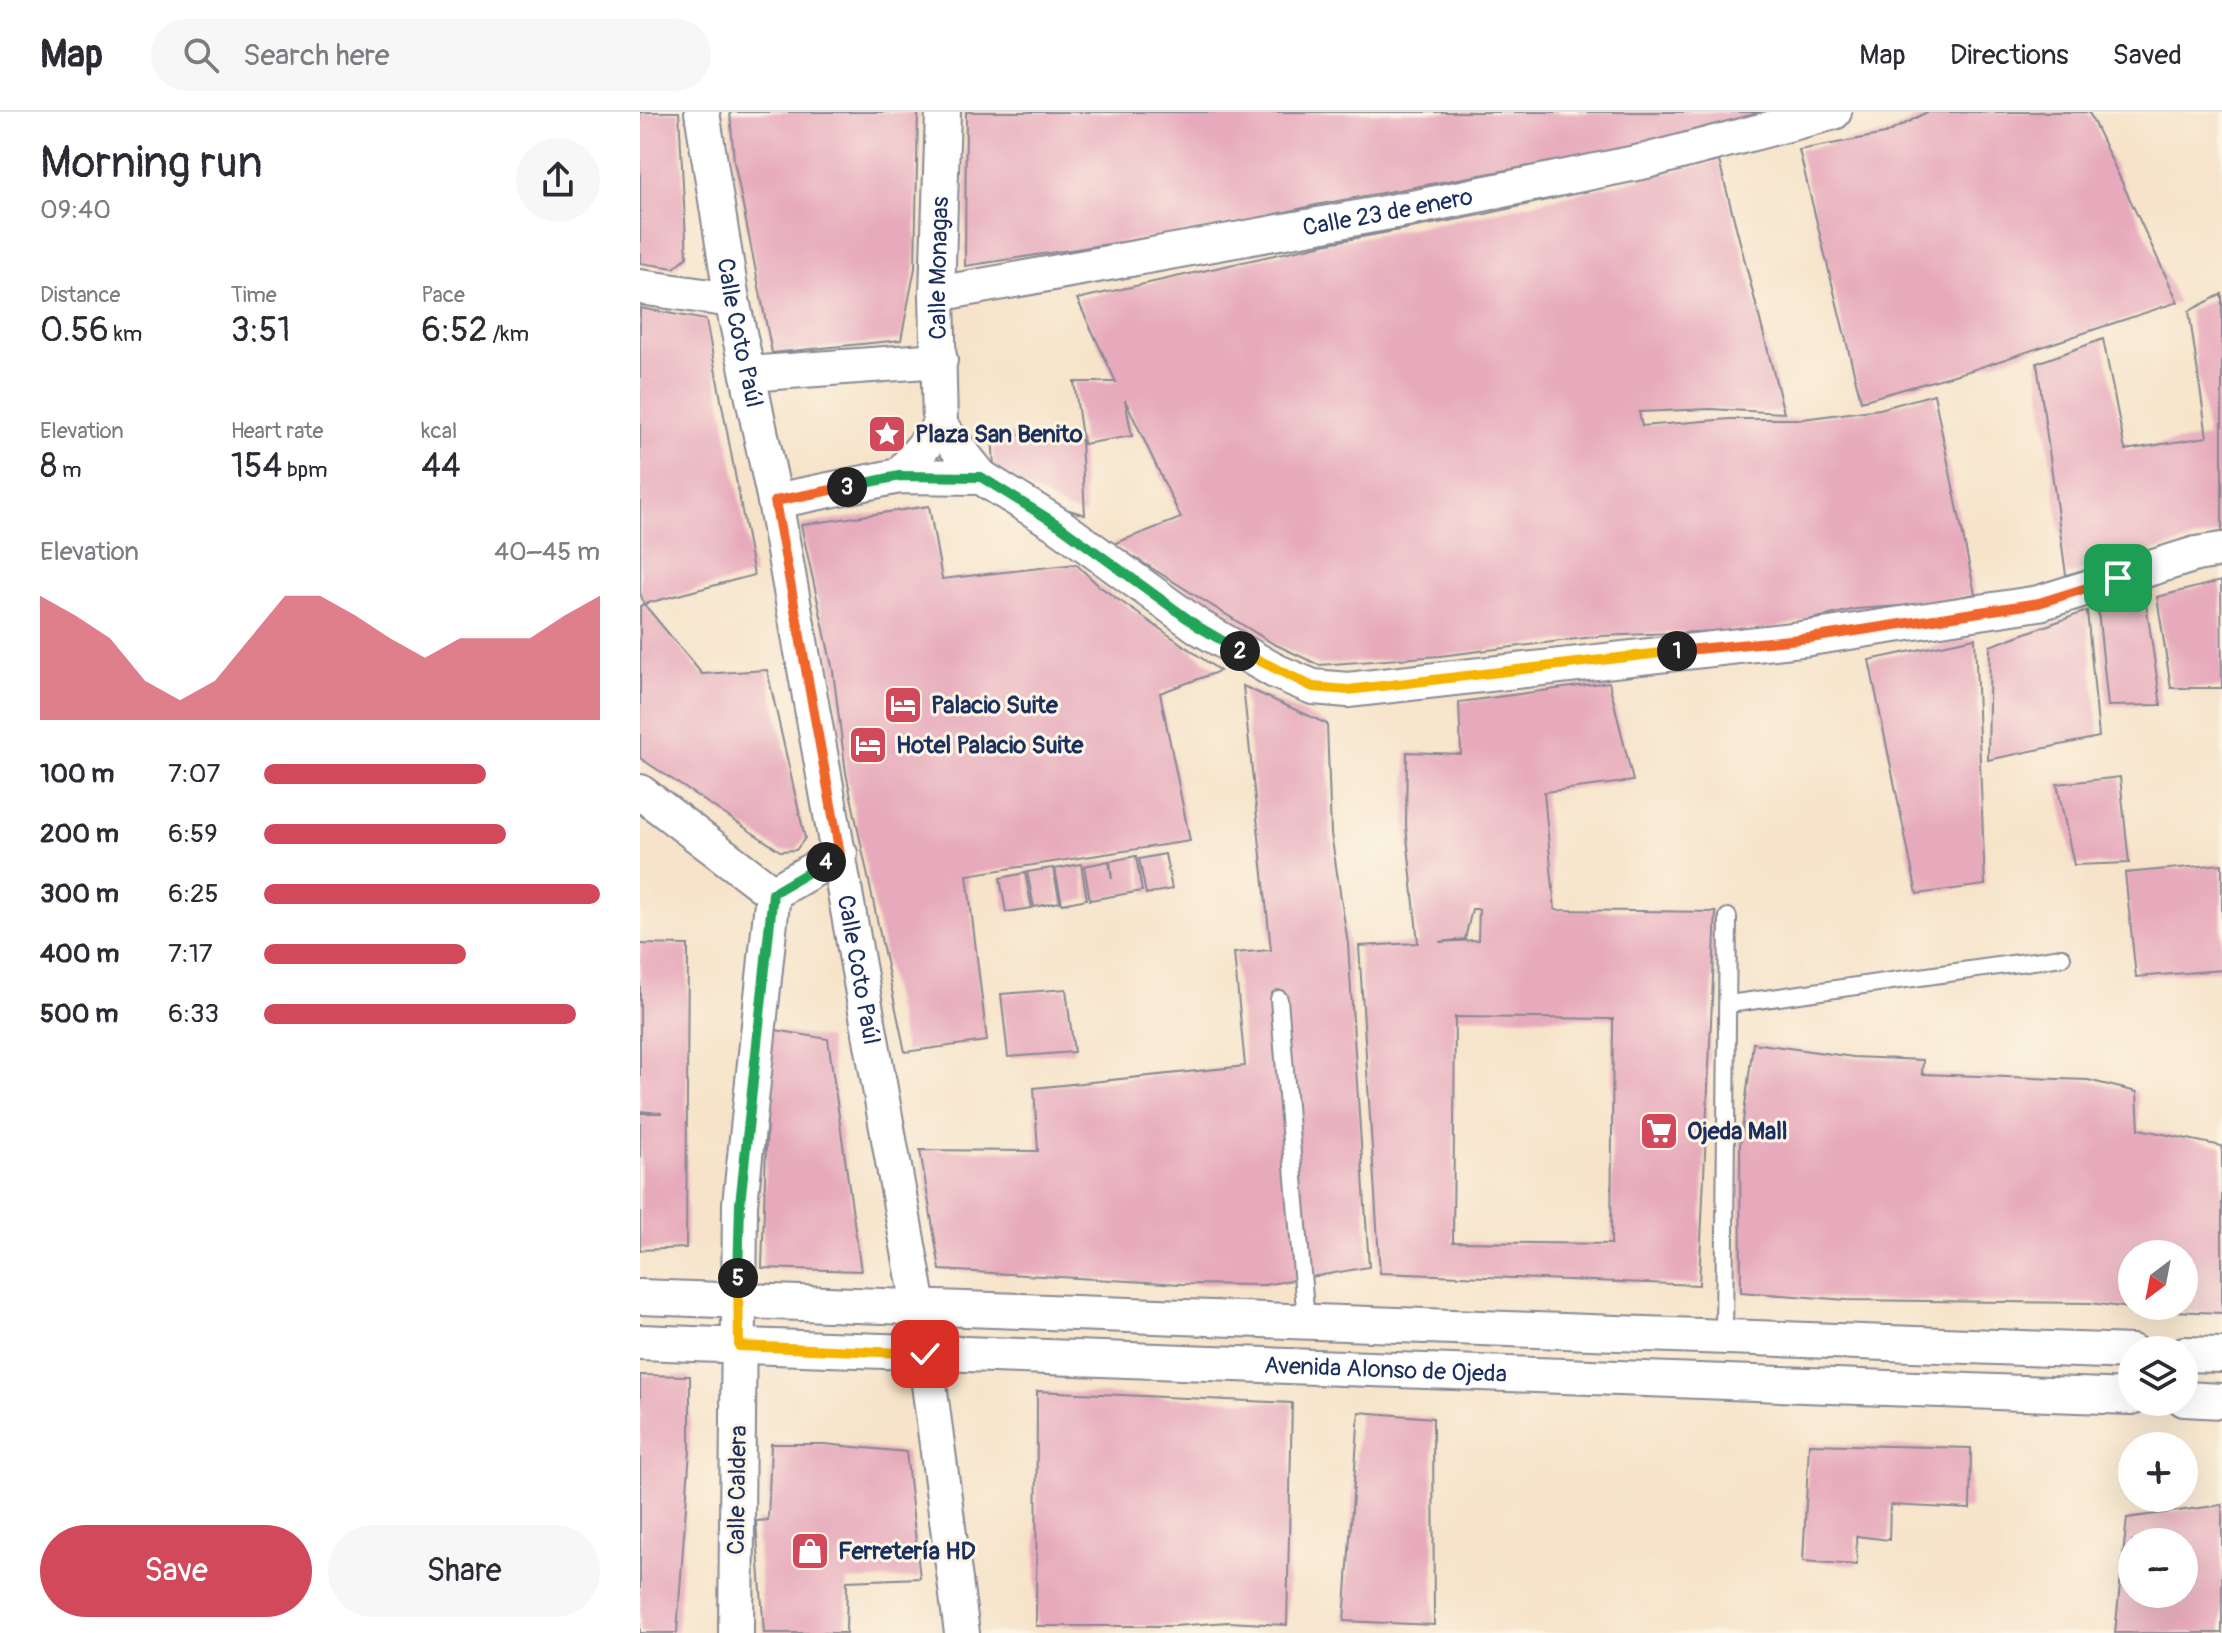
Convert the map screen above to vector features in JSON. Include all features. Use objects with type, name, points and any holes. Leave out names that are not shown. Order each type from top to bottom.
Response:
[{"type":"street","name":"Calle Coto Paúl","points":[[702,112],[732,300],[775,501],[919,1307]]},
{"type":"street","name":"Calle Monagas","points":[[940,426],[937,294],[943,112]]},
{"type":"street","name":"Calle 23 de enero","points":[[937,294],[1631,164],[1834,112]]},
{"type":"street","points":[[640,287],[732,300]]},
{"type":"street","points":[[748,374],[940,360]]},
{"type":"street","points":[[899,476],[940,426],[981,477],[1060,526],[1199,627],[1275,671],[1313,687],[1348,690],[1810,638],[2039,603],[2196,554],[2222,550]]},
{"type":"street","points":[[775,501],[899,476],[981,477]]},
{"type":"street","points":[[640,792],[773,893],[840,854]]},
{"type":"street","name":"Calle Caldera","points":[[736,1633],[740,1204],[773,893]]},
{"type":"street","name":"Avenida Alonso de Ojeda","points":[[640,1297],[2118,1351]]},
{"type":"street","name":"Avenida Alonso de Ojeda","points":[[640,1342],[2118,1397]]},
{"type":"street","points":[[925,1354],[962,1633]]},
{"type":"street","points":[[2198,1354],[2222,1355]]},
{"type":"street","points":[[2198,1400],[2222,1401]]},
{"type":"lane","points":[[1724,1337],[1728,917]]},
{"type":"lane","points":[[1729,1004],[2062,957]]},
{"type":"lane","points":[[1279,999],[1306,1321]]},
{"type":"building","points":[[640,112],[679,112],[687,257],[674,268],[640,263]]},
{"type":"building","points":[[730,112],[918,112],[915,268],[901,340],[772,353],[734,161]]},
{"type":"building","points":[[966,112],[1783,112],[1770,119],[1316,205],[1220,227],[965,266]]},
{"type":"building","points":[[1927,112],[2089,112],[2178,302],[1972,370],[1861,401],[1799,150],[1885,134]]},
{"type":"building","points":[[1719,161],[1784,413],[1710,409],[1639,412],[1642,426],[1730,419],[1802,419],[1880,409],[1934,394],[1975,594],[1916,605],[1856,609],[1769,629],[1601,636],[1440,656],[1319,665],[1272,643],[1113,544],[1181,518],[1125,400],[1132,436],[1083,444],[1074,382],[1116,382],[1077,299],[1324,244],[1481,215]]},
{"type":"building","points":[[2222,294],[2222,532],[2066,575],[2037,363],[2103,339],[2125,450],[2207,437],[2189,311]]},
{"type":"building","points":[[640,308],[706,320],[754,575],[644,604],[640,593]]},
{"type":"building","points":[[992,432],[1081,440],[1085,515],[1066,509],[994,468]]},
{"type":"building","points":[[929,506],[942,579],[1076,564],[1099,586],[1220,671],[1160,693],[1190,841],[967,875],[987,1041],[905,1052],[846,773],[833,671],[801,525]]},
{"type":"building","points":[[2221,581],[2222,688],[2171,688],[2157,597]]},
{"type":"building","points":[[2145,596],[2161,705],[2108,706],[2098,610]]},
{"type":"building","points":[[644,604],[702,674],[767,670],[805,838],[796,850],[780,851],[640,758],[640,606]]},
{"type":"building","points":[[2087,611],[2099,737],[1988,760],[1990,646]]},
{"type":"building","points":[[1975,638],[1985,885],[1917,894],[1869,660]]},
{"type":"building","name":"Ojeda Mall","points":[[1609,682],[1633,781],[1544,792],[1555,910],[1716,912],[1699,1285],[1380,1273],[1359,946],[1418,943],[1406,826],[1407,752],[1461,754],[1459,702]],"holes":[[[1472,909],[1479,909],[1478,940],[1439,942],[1465,939]],[[1455,1017],[1613,1019],[1611,1244],[1453,1242]]]},
{"type":"building","points":[[1243,686],[1327,724],[1331,834],[1348,944],[1369,1267],[1264,1285],[1181,1284],[940,1270],[920,1150],[1038,1151],[1034,1088],[1245,1066],[1234,953],[1271,950]]},
{"type":"building","points":[[2120,777],[2129,863],[2074,865],[2057,784]]},
{"type":"building","points":[[1165,854],[1172,889],[1146,894],[1139,859]]},
{"type":"building","points":[[1136,856],[1142,891],[1090,900],[1084,866],[1109,861],[1112,879],[1110,861]]},
{"type":"building","points":[[1081,864],[1087,899],[1062,904],[1055,869]]},
{"type":"building","points":[[2222,864],[2222,970],[2136,977],[2125,873]]},
{"type":"building","points":[[1053,868],[1060,902],[1034,907],[1027,872]]},
{"type":"building","points":[[1025,873],[1032,908],[1006,912],[1000,878]]},
{"type":"building","points":[[640,944],[688,945],[686,1248],[640,1250],[640,1113],[662,1113],[640,1111]]},
{"type":"building","points":[[1066,989],[1074,1052],[1008,1057],[1001,994]]},
{"type":"building","points":[[770,1029],[828,1039],[861,1271],[762,1268]]},
{"type":"building","points":[[1753,1043],[1853,1057],[1923,1060],[1922,1074],[2088,1080],[2137,1092],[2139,1129],[2222,1146],[2222,1313],[2198,1312],[2198,1240],[2118,1240],[2118,1307],[2090,1303],[1847,1300],[1741,1292],[1740,1145]]},
{"type":"building","points":[[640,1375],[690,1376],[690,1450],[677,1633],[640,1633]]},
{"type":"building","points":[[1037,1391],[1292,1403],[1287,1625],[1228,1622],[1174,1626],[1036,1626]]},
{"type":"building","points":[[1359,1412],[1433,1418],[1434,1625],[1344,1621]]},
{"type":"building","points":[[771,1444],[824,1444],[906,1452],[920,1578],[847,1581],[846,1633],[764,1633],[756,1521],[768,1520]]},
{"type":"building","points":[[1809,1444],[1971,1448],[1970,1509],[1890,1505],[1889,1540],[1856,1536],[1857,1565],[1803,1561]]},
{"type":"building","points":[[2222,1505],[2222,1633],[2115,1633],[2118,1604],[2118,1608],[2198,1608],[2198,1528],[2126,1528],[2127,1518],[2198,1512],[2198,1508]]},
{"type":"place","name":"Plaza San Benito","points":[[887,434]]},
{"type":"place","name":"Palacio Suite","points":[[903,705]]},
{"type":"place","name":"Hotel Palacio Suite","points":[[868,745]]},
{"type":"place","name":"Ojeda Mall","points":[[1659,1131]]},
{"type":"place","name":"Ferretería HD","points":[[810,1551]]},
{"type":"route","points":[[925,1354],[739,1346],[740,1204],[773,893],[840,854],[775,501],[899,476],[981,477],[1060,526],[1199,627],[1275,671],[1313,687],[1348,690],[1507,674],[1661,652],[1810,638],[2039,603],[2118,578]]}]
